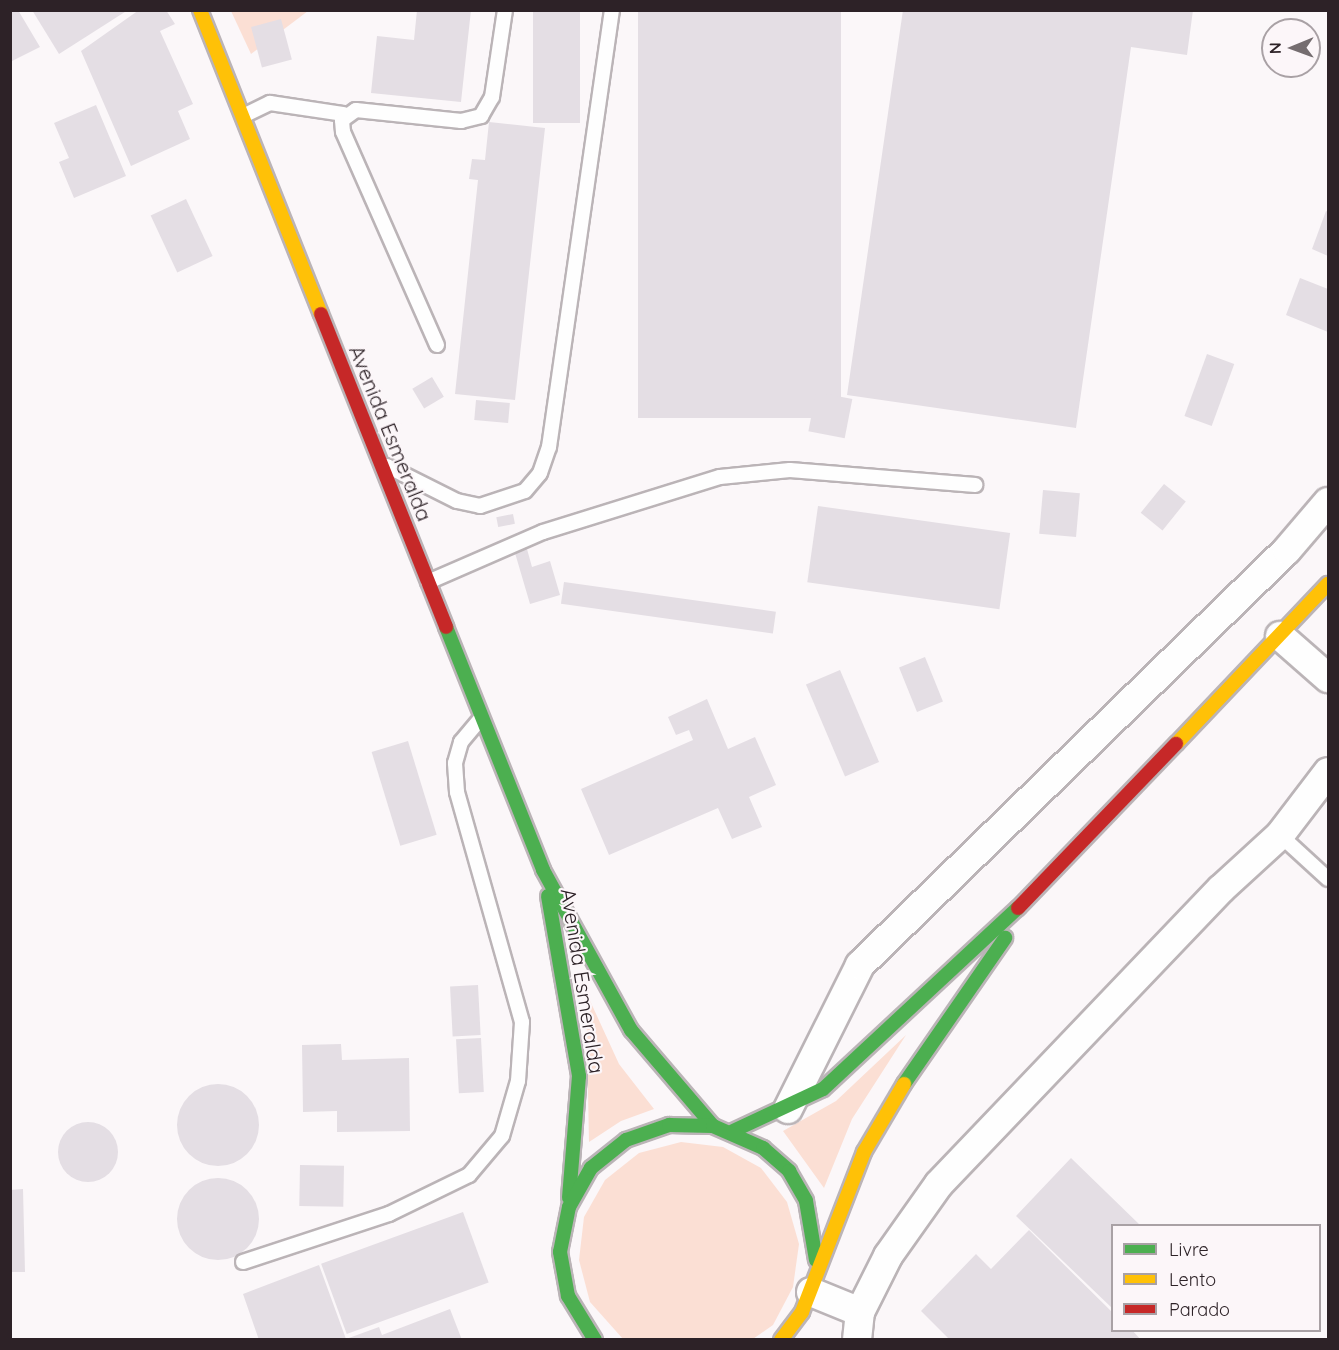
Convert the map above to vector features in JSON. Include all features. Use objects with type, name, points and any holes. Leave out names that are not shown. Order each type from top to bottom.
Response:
[{"type":"main road","name":"Avenida Esmeralda","points":[[200,10],[543,870],[631,1030],[713,1126]]},
{"type":"main road","points":[[734,1131],[788,1109],[823,1089],[1042,885],[1329,585]]},
{"type":"main road","name":"Avenida Esmeralda","points":[[543,870],[579,1076],[568,1207],[560,1252],[568,1296],[595,1340]]},
{"type":"main road","points":[[781,1340],[810,1291],[846,1188],[898,1092],[1042,885]]},
{"type":"main road","points":[[568,1207],[591,1168],[626,1140],[669,1125],[713,1126],[734,1131],[764,1148],[801,1191],[816,1234],[805,1340]]},
{"type":"street","points":[[788,1109],[860,965],[1287,550],[1329,502]]},
{"type":"street","points":[[1280,636],[1329,678]]},
{"type":"street","points":[[810,1291],[858,1326],[893,1247],[939,1184],[1221,889],[1280,836],[1329,772]]},
{"type":"lane","points":[[243,116],[270,103],[344,114],[356,110],[461,122],[481,116],[492,97],[505,10]]},
{"type":"lane","points":[[380,462],[457,501],[480,506],[525,490],[540,473],[549,447],[612,10]]},
{"type":"lane","points":[[344,114],[343,132],[437,345]]},
{"type":"lane","points":[[428,582],[543,532],[720,477],[790,470],[975,485]]},
{"type":"lane","points":[[243,1262],[409,1204],[469,1175],[502,1136],[518,1081],[522,1022],[457,792],[455,763],[461,742],[482,717]]},
{"type":"lane","points":[[1280,836],[1329,879]]},
{"type":"shaded area","points":[[231,11],[308,11],[251,54]]},
{"type":"shaded area","points":[[586,992],[619,1064],[654,1109],[621,1121],[589,1142]]},
{"type":"shaded area","points":[[906,1035],[852,1119],[824,1188],[783,1131],[836,1101]]},
{"type":"shaded area","points":[[681,1142],[723,1147],[761,1168],[787,1202],[799,1244],[793,1287],[773,1325],[753,1339],[623,1339],[590,1302],[579,1260],[584,1217],[605,1180],[639,1153]]},
{"type":"building","points":[[10,10],[18,10],[40,47],[10,62]]},
{"type":"building","points":[[32,10],[128,10],[59,54]]},
{"type":"building","points":[[139,10],[166,10],[175,24],[160,31],[193,104],[178,111],[190,139],[131,166],[81,51]]},
{"type":"building","points":[[417,10],[471,10],[461,102],[371,93],[377,36],[414,40]]},
{"type":"building","points":[[533,10],[580,10],[580,123],[533,123]]},
{"type":"building","points":[[638,10],[841,10],[841,418],[638,418]]},
{"type":"building","points":[[903,10],[1193,10],[1187,55],[1131,47],[1076,428],[847,395]]},
{"type":"building","points":[[281,19],[292,60],[262,68],[251,27]]},
{"type":"building","points":[[96,105],[126,176],[74,198],[59,162],[69,158],[54,123]]},
{"type":"building","points":[[489,122],[545,128],[515,400],[455,394],[478,180],[469,179],[472,159],[485,160]]},
{"type":"building","points":[[186,199],[213,256],[177,273],[151,215]]},
{"type":"building","points":[[1326,211],[1328,212],[1328,256],[1312,249]]},
{"type":"building","points":[[1300,278],[1328,289],[1328,332],[1286,315]]},
{"type":"building","points":[[1207,354],[1234,364],[1212,426],[1184,416]]},
{"type":"building","points":[[432,377],[444,397],[424,409],[412,389]]},
{"type":"building","points":[[816,392],[852,399],[845,438],[808,431]]},
{"type":"building","points":[[476,400],[510,403],[508,423],[474,420]]},
{"type":"building","points":[[1164,484],[1186,502],[1162,530],[1141,513]]},
{"type":"building","points":[[1043,490],[1080,493],[1076,537],[1039,534]]},
{"type":"building","points":[[818,506],[1010,533],[999,609],[807,582]]},
{"type":"building","points":[[513,514],[515,524],[498,527],[496,517]]},
{"type":"building","points":[[527,549],[532,567],[550,561],[560,595],[530,604],[515,553]]},
{"type":"building","points":[[564,582],[776,612],[773,634],[561,604]]},
{"type":"building","points":[[925,657],[943,702],[917,712],[899,667]]},
{"type":"building","points":[[840,670],[879,762],[845,777],[806,684]]},
{"type":"building","points":[[707,699],[728,749],[755,737],[776,785],[749,797],[762,827],[732,839],[718,808],[609,855],[581,789],[693,740],[689,730],[676,735],[668,717]]},
{"type":"building","points":[[408,741],[437,835],[400,846],[372,752]]},
{"type":"building","points":[[478,985],[481,1035],[453,1036],[450,986]]},
{"type":"building","points":[[481,1038],[484,1092],[459,1093],[456,1039]]},
{"type":"building","points":[[341,1044],[342,1060],[409,1058],[410,1131],[337,1132],[337,1111],[303,1112],[302,1045]]},
{"type":"building","points":[[210,1084],[226,1084],[241,1091],[252,1102],[259,1117],[256,1141],[247,1154],[226,1166],[210,1166],[195,1159],[184,1148],[177,1133],[177,1117],[184,1102],[195,1091]]},
{"type":"building","points":[[82,1122],[94,1122],[105,1127],[113,1135],[118,1152],[116,1164],[105,1177],[94,1182],[82,1182],[71,1177],[63,1169],[58,1158],[58,1146],[63,1135],[71,1127]]},
{"type":"building","points":[[1071,1158],[1139,1224],[1111,1224],[1111,1307],[1016,1216]]},
{"type":"building","points":[[300,1165],[344,1166],[343,1207],[299,1206]]},
{"type":"building","points":[[210,1178],[226,1178],[241,1185],[252,1196],[259,1211],[256,1235],[247,1248],[226,1260],[210,1260],[195,1253],[184,1242],[177,1227],[177,1211],[184,1196],[195,1185]]},
{"type":"building","points":[[23,1189],[25,1272],[10,1272],[10,1190]]},
{"type":"building","points":[[463,1212],[489,1282],[347,1334],[321,1264]]},
{"type":"building","points":[[1029,1230],[1111,1311],[1111,1332],[1134,1332],[1141,1340],[950,1340],[921,1311],[976,1254],[991,1269]]},
{"type":"building","points":[[319,1265],[346,1339],[379,1327],[382,1335],[450,1309],[462,1340],[259,1340],[243,1294]]},
{"type":"traffic: fast","points":[[446,627],[543,870],[631,1030],[713,1126]]},
{"type":"traffic: fast","points":[[548,896],[579,1076],[569,1198]]},
{"type":"traffic: fast","points":[[733,1131],[823,1089],[1018,908]]},
{"type":"traffic: fast","points":[[904,1084],[1005,938]]},
{"type":"traffic: fast","points":[[595,1340],[568,1296],[560,1252],[569,1207],[591,1168],[626,1140],[669,1125],[713,1126],[763,1148],[789,1171],[806,1201],[816,1260]]},
{"type":"traffic: slow","points":[[200,10],[321,314]]},
{"type":"traffic: slow","points":[[1176,744],[1328,584]]},
{"type":"traffic: slow","points":[[781,1340],[802,1312],[864,1152],[904,1084]]},
{"type":"traffic: jam","points":[[321,314],[446,627]]},
{"type":"traffic: jam","points":[[1018,908],[1176,744]]}]
